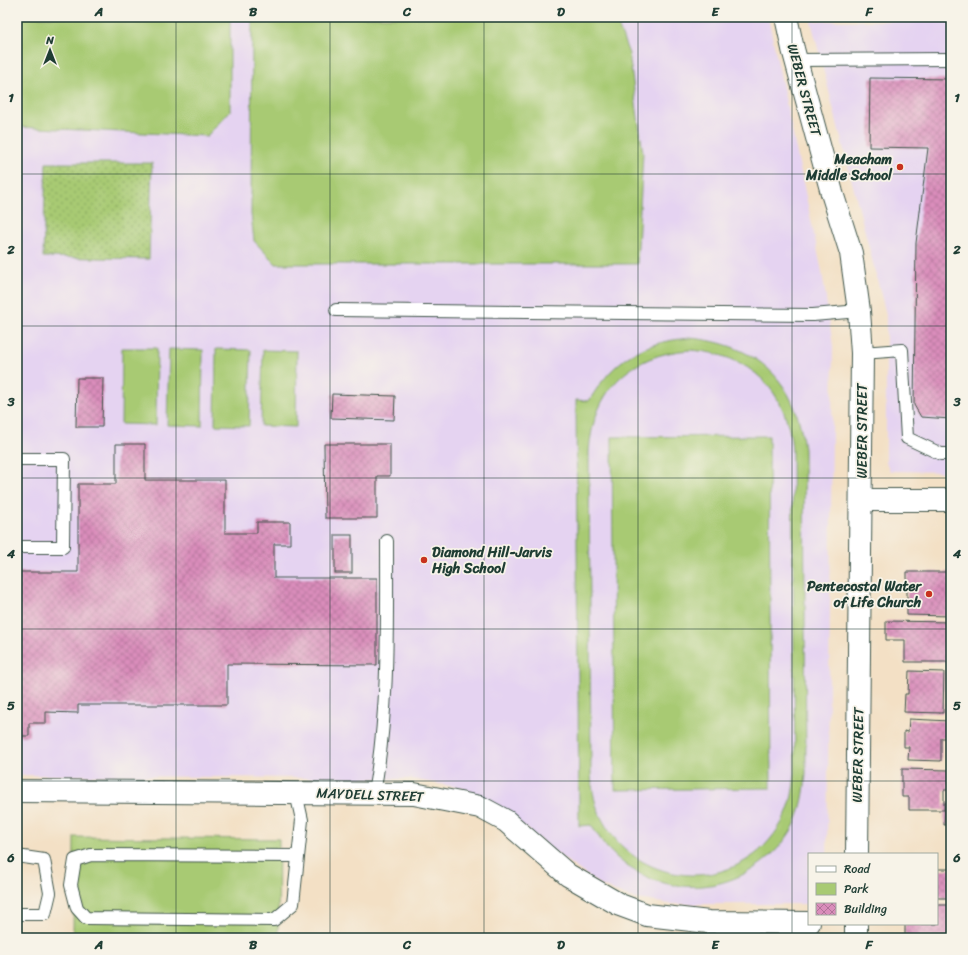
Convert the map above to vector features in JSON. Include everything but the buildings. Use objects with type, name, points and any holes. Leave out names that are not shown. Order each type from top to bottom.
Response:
[{"type":"street","name":"WEBER STREET","points":[[786,17],[832,193],[851,253],[859,311],[862,353],[857,853]]},
{"type":"street","points":[[861,500],[951,500]]},
{"type":"street","name":"MAYDELL STREET","points":[[17,791],[414,794],[480,807],[506,821],[568,875],[620,905],[647,915],[709,922],[808,923]]},
{"type":"street","points":[[856,925],[856,938]]},
{"type":"lane","points":[[796,60],[951,59]]},
{"type":"lane","points":[[336,310],[813,315],[859,311]]},
{"type":"lane","points":[[862,353],[902,350],[907,438],[941,454],[951,454]]},
{"type":"lane","points":[[17,459],[64,459],[63,548],[17,547]]},
{"type":"lane","points":[[374,793],[378,770],[386,692],[387,541]]},
{"type":"lane","points":[[296,793],[302,820],[293,904],[274,920],[86,918],[77,908],[71,886],[75,860],[92,855],[298,856]]},
{"type":"lane","points":[[17,856],[44,860],[50,893],[45,914],[17,914]]},
{"type":"shaded area","name":"Diamond Hill-Jarvis High School","points":[[17,17],[768,17],[822,272],[833,346],[827,853],[808,853],[808,904],[670,904],[631,898],[600,885],[560,856],[495,804],[462,788],[411,779],[17,775]]},
{"type":"shaded area","name":"Meacham Middle School","points":[[811,21],[951,21],[951,472],[890,471],[886,462],[886,314]]},
{"type":"green space","points":[[17,17],[230,17],[230,111],[207,136],[17,127]]},
{"type":"green space","points":[[252,17],[615,17],[629,54],[643,153],[637,264],[276,264],[254,241],[251,214]]},
{"type":"green space","points":[[46,163],[152,163],[149,259],[43,257]]},
{"type":"green space","points":[[690,338],[736,348],[754,358],[770,371],[783,386],[793,405],[800,426],[804,450],[806,773],[801,807],[794,826],[778,848],[758,866],[735,878],[710,885],[685,886],[659,882],[635,871],[613,854],[591,825],[579,826],[576,400],[589,401],[608,374],[630,355],[657,344]],"holes":[[[690,350],[711,353],[731,359],[748,368],[762,379],[774,393],[783,410],[789,429],[792,450],[795,773],[792,796],[788,810],[778,829],[764,846],[739,864],[718,872],[696,875],[674,873],[653,867],[633,856],[617,840],[603,821],[594,798],[591,774],[589,452],[592,430],[598,411],[607,394],[618,380],[632,368],[649,359],[668,353]]]},
{"type":"green space","points":[[122,348],[157,348],[156,425],[121,424]]},
{"type":"green space","points":[[169,349],[203,350],[202,426],[167,425]]},
{"type":"green space","points":[[216,349],[251,350],[249,426],[215,425]]},
{"type":"green space","points":[[263,350],[297,351],[296,427],[261,426]]},
{"type":"green space","points":[[769,436],[771,788],[615,790],[612,437]]},
{"type":"green space","points":[[74,837],[279,839],[278,938],[73,938]]},
{"type":"place","name":"Meacham Middle School","points":[[900,167]]},
{"type":"place","name":"Diamond Hill-Jarvis High School","points":[[424,560]]},
{"type":"place","name":"Pentecostal Water of Life Church","points":[[929,594]]}]
